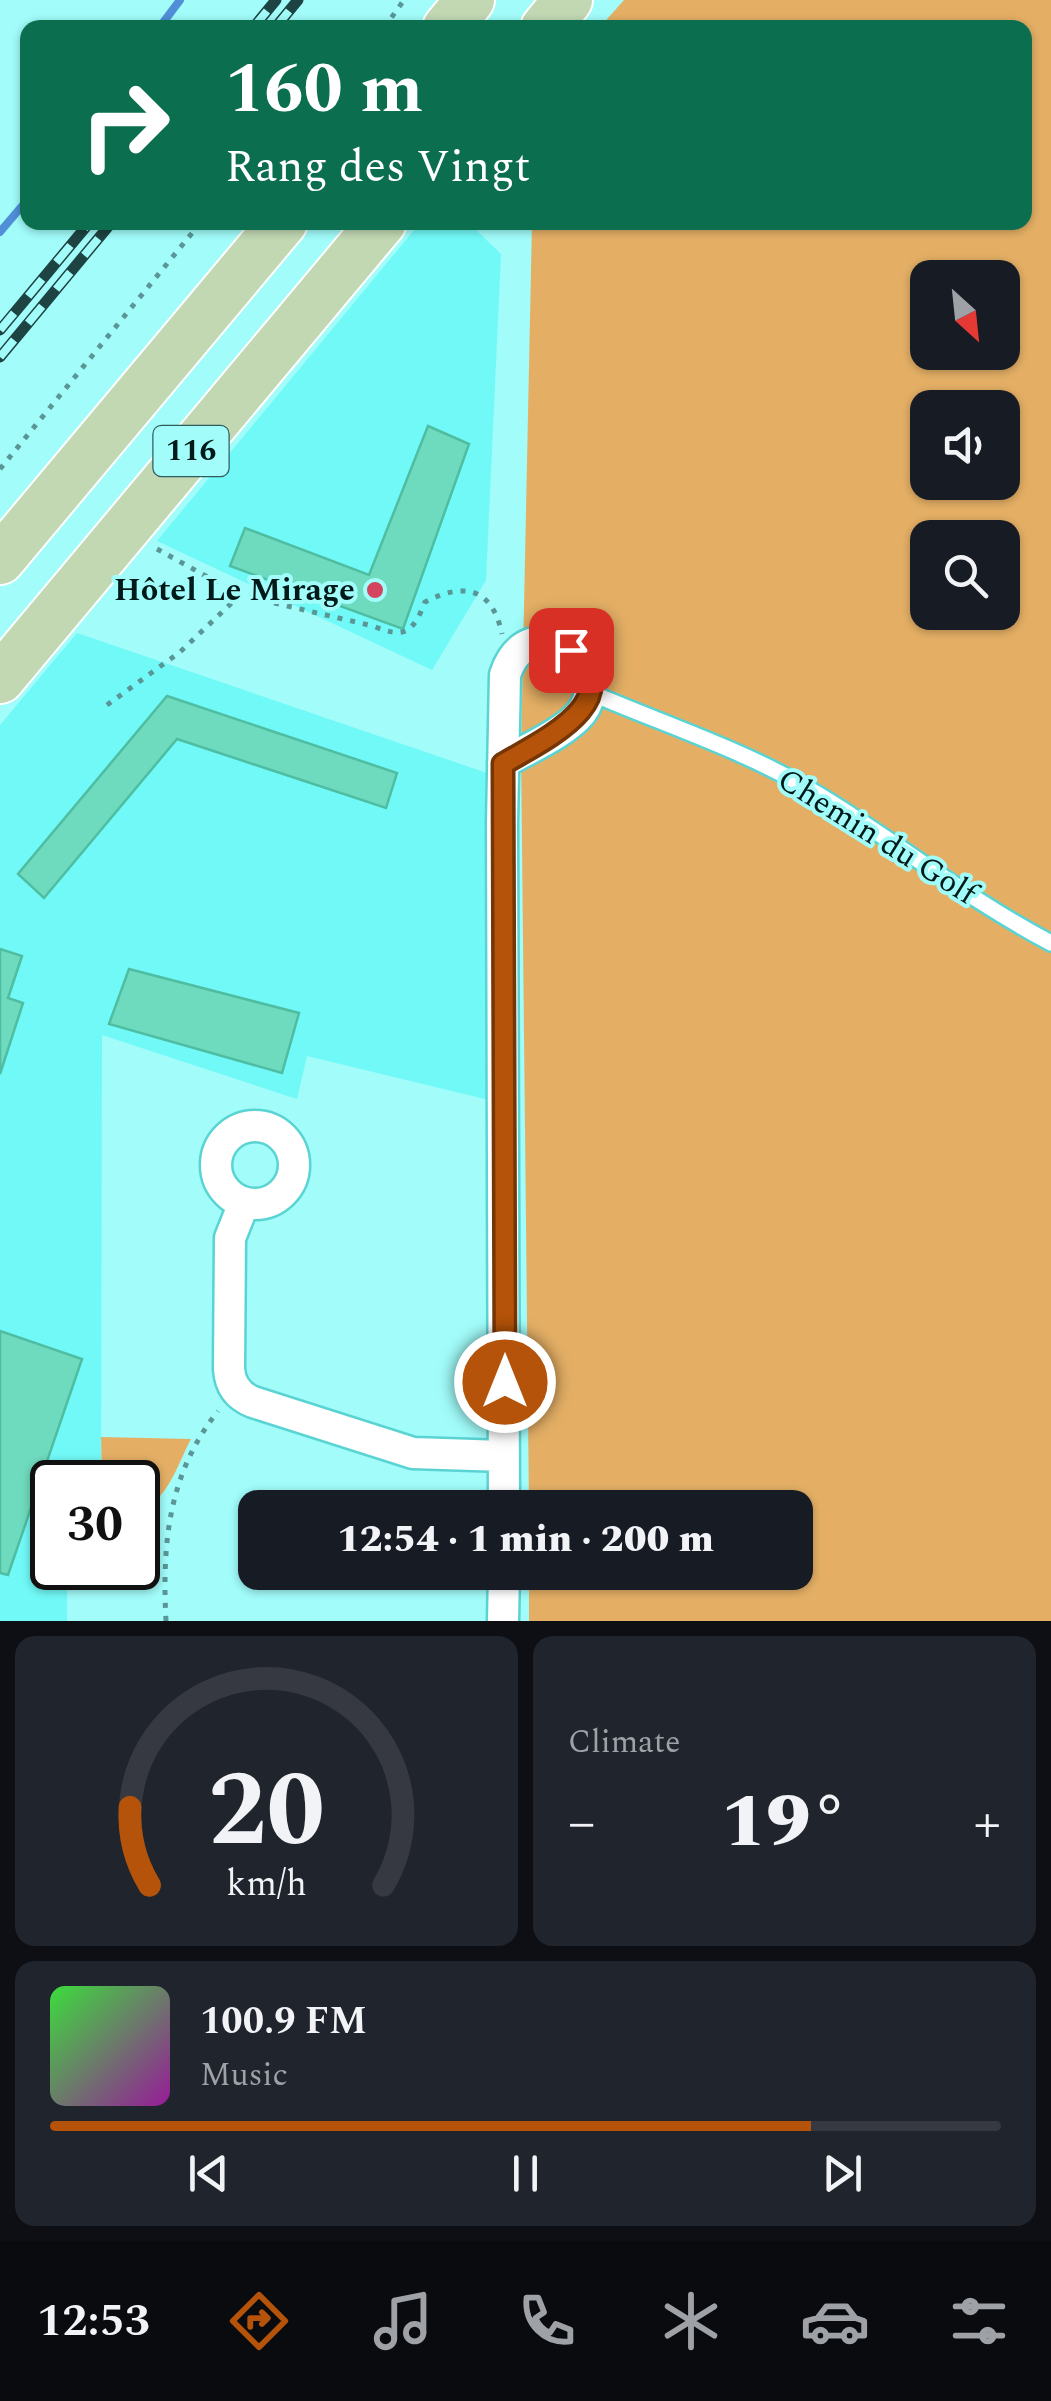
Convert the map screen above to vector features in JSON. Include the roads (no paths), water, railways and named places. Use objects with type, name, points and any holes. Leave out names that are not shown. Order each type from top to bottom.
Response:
[{"type":"main road","points":[[454,20],[470,0]]},
{"type":"main road","points":[[552,20],[568,0]]},
{"type":"main road","name":"116","points":[[0,560],[277,230]]},
{"type":"main road","name":"116","points":[[0,678],[375,230]]},
{"type":"street","points":[[503,764],[583,711],[589,692],[588,674],[582,660],[571,650],[538,642],[515,654],[508,667],[503,764],[504,1490]]},
{"type":"street","points":[[244,1203],[230,1238],[229,1370],[236,1390],[253,1402],[413,1453],[504,1456]]},
{"type":"street","points":[[504,1590],[504,1621]]},
{"type":"lane","name":"Chemin du Golf","points":[[589,692],[764,766],[817,793],[972,896],[1051,943]]},
{"type":"waterway","points":[[165,20],[180,0]]},
{"type":"waterway","points":[[0,232],[20,208]]},
{"type":"railway","points":[[260,20],[276,0]]},
{"type":"railway","points":[[282,20],[298,0]]},
{"type":"railway","points":[[0,330],[83,230]]},
{"type":"railway","points":[[0,357],[105,230]]},
{"type":"place","name":"Hôtel Le Mirage","points":[[375,590]]}]
